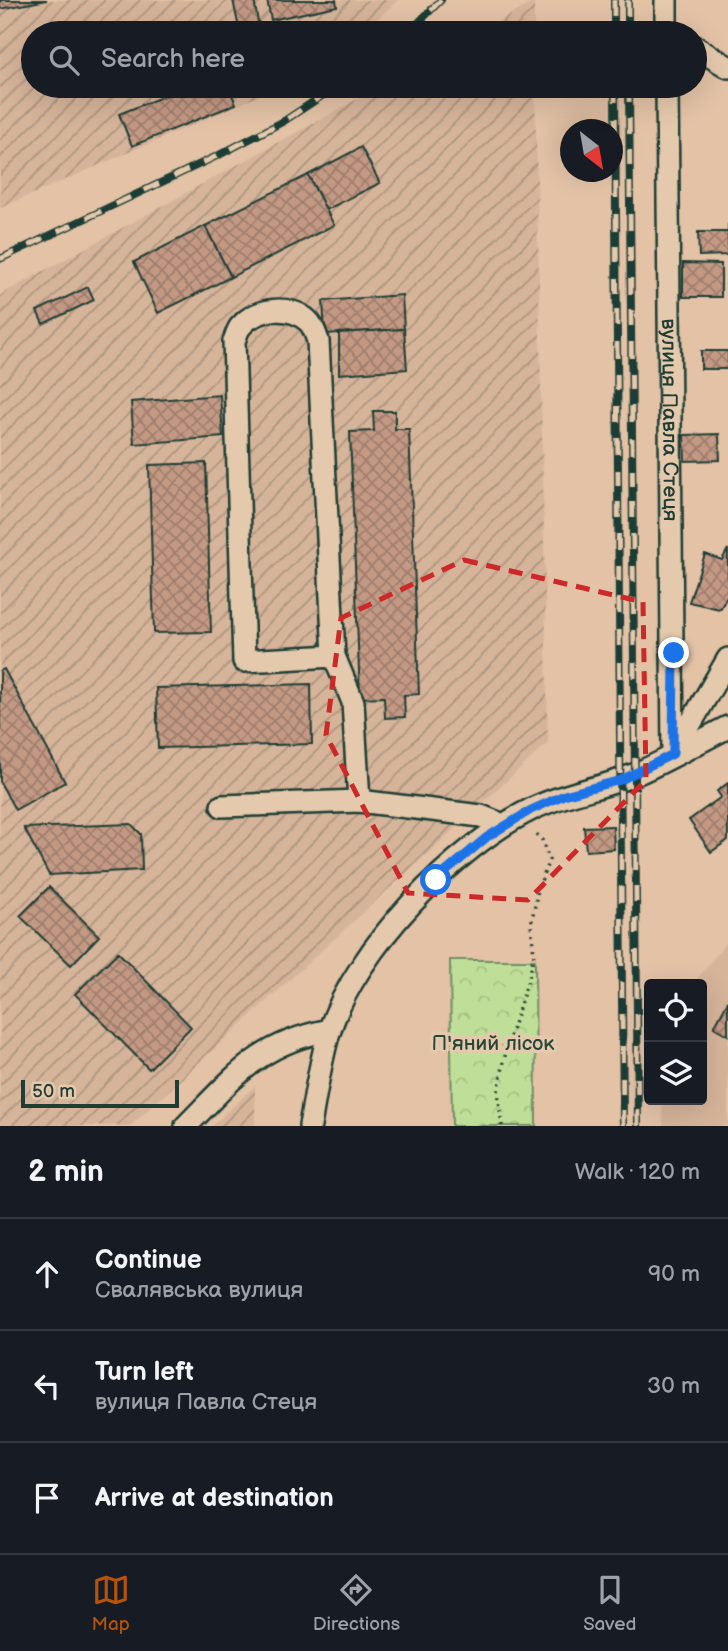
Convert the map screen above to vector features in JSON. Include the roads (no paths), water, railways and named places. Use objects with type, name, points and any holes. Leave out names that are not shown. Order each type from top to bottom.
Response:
[{"type":"street","points":[[666,0],[667,21]]},
{"type":"street","points":[[707,54],[728,67]]},
{"type":"street","name":"вулиця Павла Стеця","points":[[667,98],[673,754]]},
{"type":"street","points":[[334,656],[244,661],[234,341],[240,327],[254,317],[275,309],[293,312],[310,321],[318,341],[334,656],[353,702],[359,801]]},
{"type":"street","points":[[673,754],[728,659]]},
{"type":"street","points":[[310,1126],[330,1030],[352,982],[373,947],[394,922],[444,873],[503,825],[531,810],[564,795],[621,780],[728,727]]},
{"type":"street","points":[[222,806],[359,801],[481,816],[503,825]]},
{"type":"street","points":[[186,1126],[251,1062],[284,1042],[330,1030]]},
{"type":"railway","points":[[420,21],[441,0]]},
{"type":"railway","points":[[614,0],[614,21]]},
{"type":"railway","points":[[628,0],[628,21]]},
{"type":"railway","points":[[0,259],[219,155],[284,121],[319,98]]},
{"type":"railway","points":[[615,98],[623,1126]]},
{"type":"railway","points":[[629,98],[638,1126]]},
{"type":"park label","name":"П'яний лісок","points":[[493,1043]]}]
